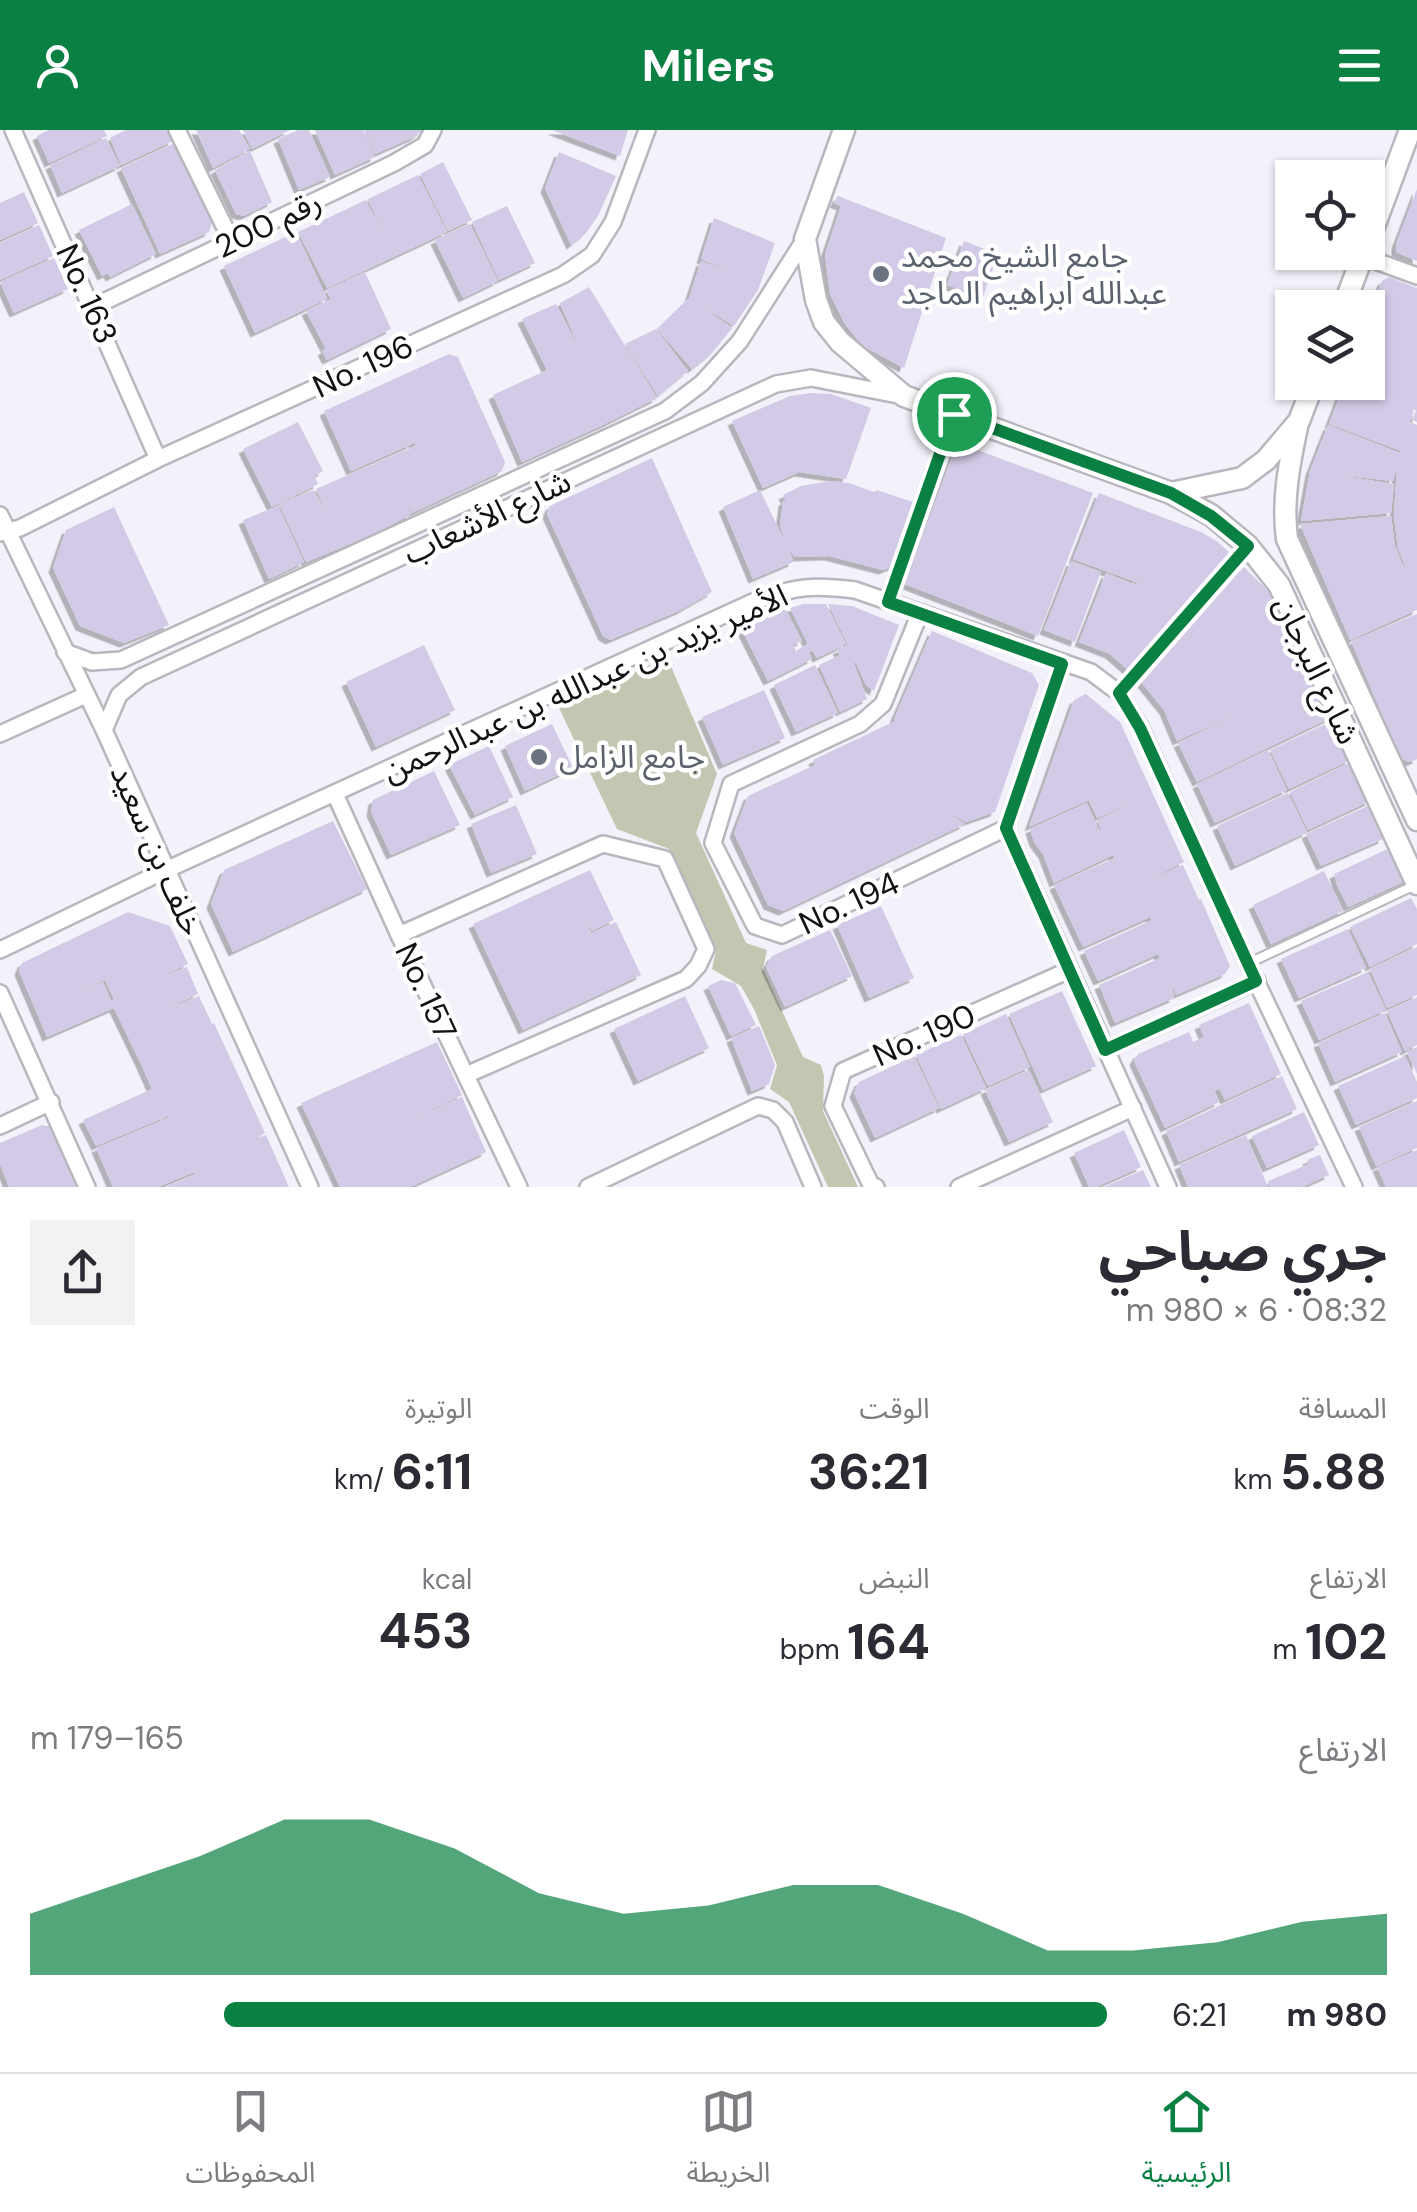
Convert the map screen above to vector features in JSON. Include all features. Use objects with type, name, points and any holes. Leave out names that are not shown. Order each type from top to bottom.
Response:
[{"type":"street","name":"No. 163","points":[[13,130],[158,459]]},
{"type":"street","points":[[177,130],[232,242]]},
{"type":"street","name":"رقم 200","points":[[93,308],[394,163],[425,145],[433,130]]},
{"type":"street","points":[[844,130],[805,239],[816,300],[824,322],[840,342],[904,396]]},
{"type":"street","points":[[1385,197],[1410,130]]},
{"type":"street","name":"No. 196","points":[[2,526],[20,528],[158,459],[563,275],[592,255],[613,222],[646,131]]},
{"type":"street","name":"شارع الأشعاب","points":[[65,652],[92,662],[121,660],[664,411],[702,383],[740,341],[805,239]]},
{"type":"street","points":[[1385,260],[1417,276]]},
{"type":"street","name":"شارع الأشعاب","points":[[104,730],[119,695],[141,677],[776,384],[811,378],[904,396]]},
{"type":"street","name":"شارع البرجان","points":[[904,396],[1171,493],[1211,516],[1248,546],[1279,585],[1417,884]]},
{"type":"street","points":[[1171,493],[1242,478],[1266,460],[1299,421],[1307,400]]},
{"type":"street","points":[[888,602],[954,414]]},
{"type":"street","name":"شارع البرجان","points":[[1299,421],[1284,514],[1287,539],[1408,778],[1417,820]]},
{"type":"street","name":"خلف بن سعيد","points":[[2,526],[104,730],[310,1187]]},
{"type":"street","name":"الأمير يزيد بن عبدالله بن عبدالرحمن","points":[[0,950],[757,600],[785,590],[816,586],[855,590],[1091,672],[1119,693],[1140,728],[1354,1187]]},
{"type":"street","name":"No. 194","points":[[920,614],[884,704],[860,724],[730,784],[713,843],[755,926],[782,935],[1006,828]]},
{"type":"street","points":[[1062,664],[1006,828],[1168,1187]]},
{"type":"street","points":[[0,734],[86,695]]},
{"type":"street","name":"No. 157","points":[[335,794],[519,1187]]},
{"type":"street","points":[[400,935],[604,844],[664,859],[706,949],[698,966],[686,979],[466,1075]]},
{"type":"street","name":"No. 190","points":[[876,1187],[871,1185],[833,1106],[844,1071],[1069,970]]},
{"type":"street","points":[[1105,1050],[1256,981]]},
{"type":"street","points":[[0,993],[87,1187]]},
{"type":"street","points":[[0,1126],[50,1102]]},
{"type":"street","points":[[588,1187],[758,1106],[773,1110],[784,1122],[813,1187]]},
{"type":"street","points":[[959,1187],[1133,1108]]},
{"type":"lane","points":[[1119,693],[1248,546]]},
{"type":"lane","points":[[1248,964],[1417,884]]},
{"type":"green space","points":[[667,657],[717,774],[696,833],[746,943],[767,950],[763,969],[803,1057],[821,1065],[823,1111],[858,1187],[828,1187],[789,1102],[770,1089],[777,1065],[754,1009],[741,986],[712,969],[716,950],[669,849],[617,829],[559,708]]},
{"type":"building","points":[[49,130],[104,130],[107,136],[49,163],[37,136]]},
{"type":"building","points":[[126,130],[167,130],[173,141],[121,165],[110,138]]},
{"type":"building","points":[[196,130],[239,130],[250,149],[213,168]]},
{"type":"building","points":[[243,130],[290,130],[252,149]]},
{"type":"building","points":[[298,130],[309,130],[330,177],[299,190],[278,139]]},
{"type":"building","points":[[315,130],[363,130],[375,157],[335,175]]},
{"type":"building","points":[[364,130],[423,130],[375,154]]},
{"type":"building","points":[[552,130],[628,130],[620,156]]},
{"type":"building","points":[[106,138],[120,166],[62,193],[50,165]]},
{"type":"building","points":[[173,144],[212,222],[209,232],[160,254],[121,168]]},
{"type":"building","points":[[250,151],[272,202],[244,216],[236,214],[215,170]]},
{"type":"building","points":[[559,152],[616,176],[598,216],[571,245],[545,188]]},
{"type":"building","points":[[443,162],[472,220],[448,231],[420,174]]},
{"type":"building","points":[[418,175],[447,232],[327,288],[298,232],[366,200],[386,239],[368,199]]},
{"type":"building","points":[[1417,189],[1417,261],[1396,252],[1396,244]]},
{"type":"building","points":[[24,192],[38,223],[0,240],[0,203]]},
{"type":"building","name":"جامع الشيخ محمد عبدالله ابراهيم الماجد","points":[[838,196],[946,238],[904,368],[863,346],[845,324],[830,294],[825,254],[841,206],[834,203]]},
{"type":"building","points":[[132,204],[156,254],[110,277],[108,273],[102,276],[79,230]]},
{"type":"building","points":[[507,206],[535,263],[499,280],[472,222]]},
{"type":"building","points":[[714,218],[775,243],[758,290],[734,326],[697,303],[732,328],[713,352],[692,369],[657,329],[689,298],[701,261],[735,274],[701,259]]},
{"type":"building","points":[[470,224],[498,281],[463,298],[435,240]]},
{"type":"building","points":[[39,225],[53,256],[0,280],[0,243]]},
{"type":"building","points":[[296,232],[327,299],[255,333],[224,266]]},
{"type":"building","points":[[964,241],[998,254],[983,297],[947,285]]},
{"type":"building","points":[[54,258],[68,289],[14,313],[0,282]]},
{"type":"building","points":[[365,272],[391,329],[327,360],[322,351],[326,349],[306,311],[331,299],[326,290]]},
{"type":"building","points":[[1389,277],[1417,288],[1417,422],[1412,420],[1414,409],[1410,422],[1417,425],[1417,610],[1350,640],[1300,524],[1391,516],[1395,546],[1405,565],[1398,549],[1394,516],[1397,465],[1393,481],[1329,474],[1394,484],[1391,513],[1301,521],[1310,471],[1328,425],[1401,451],[1329,424],[1338,400],[1385,400],[1385,290],[1378,290]]},
{"type":"building","points":[[589,287],[657,398],[522,462],[493,395],[547,370],[522,319],[556,304],[581,352],[560,303]]},
{"type":"building","points":[[656,329],[688,371],[658,396],[625,344]]},
{"type":"building","points":[[449,354],[458,357],[505,462],[502,471],[412,513],[403,496],[411,514],[306,562],[279,504],[314,490],[328,518],[316,489],[417,445],[411,442],[351,471],[324,411]]},
{"type":"building","points":[[831,394],[871,408],[846,479],[799,472],[763,488],[732,421],[790,396]]},
{"type":"building","points":[[298,422],[323,471],[314,476],[318,484],[299,494],[294,484],[298,494],[272,507],[243,449]]},
{"type":"building","points":[[964,445],[1093,493],[1038,636],[905,584],[954,451]]},
{"type":"building","points":[[652,458],[712,592],[681,610],[610,640],[603,636],[547,514],[550,506]]},
{"type":"building","points":[[830,481],[877,490],[922,505],[899,559],[883,570],[829,556],[794,557],[789,547],[793,562],[753,579],[723,507],[760,490],[787,546],[780,526],[786,500],[783,495],[801,486]]},
{"type":"building","points":[[1099,493],[1201,532],[1232,555],[1128,670],[1110,654],[1079,642],[1106,573],[1136,585],[1141,573],[1136,582],[1073,559]]},
{"type":"building","points":[[278,506],[304,562],[269,579],[243,520]]},
{"type":"building","points":[[114,507],[169,625],[124,643],[80,626],[53,568],[66,530]]},
{"type":"building","points":[[1071,561],[1101,572],[1075,642],[1044,630]]},
{"type":"building","points":[[1244,567],[1270,593],[1330,718],[1197,782],[1178,743],[1249,708],[1177,741],[1164,710],[1142,683]]},
{"type":"building","points":[[826,604],[846,644],[817,658],[812,650],[812,659],[768,681],[742,630],[785,608],[802,641],[793,645],[799,657],[797,650],[808,644],[790,608]]},
{"type":"building","points":[[828,604],[852,606],[899,625],[874,691],[866,685],[854,663],[867,699],[840,712],[819,665],[840,655],[837,650],[848,645]]},
{"type":"building","points":[[1417,614],[1417,759],[1410,762],[1401,759],[1351,641]]},
{"type":"building","points":[[932,631],[1032,673],[1039,685],[995,812],[966,822],[944,810],[965,824],[783,911],[768,905],[734,833],[748,796],[895,721]]},
{"type":"building","points":[[424,645],[455,710],[376,747],[346,682]]},
{"type":"building","points":[[815,665],[838,713],[796,732],[774,685]]},
{"type":"building","points":[[764,690],[785,738],[723,765],[702,717]]},
{"type":"building","points":[[1086,694],[1120,722],[1184,862],[1140,884],[1183,865],[1230,966],[1225,974],[1176,995],[1172,985],[1174,998],[1115,1023],[1099,985],[1160,958],[1158,954],[1098,981],[1084,951],[1152,920],[1150,917],[1083,947],[1054,885],[1115,858],[1113,855],[1054,883],[1030,829],[1087,803],[1099,830],[1097,820],[1145,797],[1097,818],[1089,800],[1029,827],[1074,700]]},
{"type":"building","points":[[1332,721],[1350,760],[1289,789],[1270,750]]},
{"type":"building","name":"جامع الزامل","points":[[552,724],[573,768],[525,791],[505,746]]},
{"type":"building","points":[[489,746],[513,797],[475,815],[449,765]]},
{"type":"building","points":[[1268,750],[1287,790],[1215,823],[1197,784]]},
{"type":"building","points":[[1351,762],[1370,801],[1308,830],[1290,792]]},
{"type":"building","points":[[434,771],[460,825],[391,855],[371,812],[373,800]]},
{"type":"building","points":[[1288,793],[1307,832],[1235,866],[1217,826]]},
{"type":"building","points":[[516,805],[537,854],[491,873],[471,824]]},
{"type":"building","points":[[1368,806],[1383,839],[1321,866],[1306,834]]},
{"type":"building","points":[[333,821],[367,889],[233,952],[211,904],[224,870]]},
{"type":"building","points":[[1394,846],[1410,879],[1348,907],[1334,874]]},
{"type":"building","points":[[590,870],[614,920],[592,931],[585,920],[591,933],[616,922],[641,975],[523,1030],[473,924]]},
{"type":"building","points":[[1324,871],[1343,911],[1271,944],[1253,905]]},
{"type":"building","points":[[1411,898],[1417,909],[1417,944],[1370,967],[1350,927]]},
{"type":"building","points":[[881,906],[914,978],[869,998],[837,925]]},
{"type":"building","points":[[128,912],[170,926],[188,964],[151,982],[187,967],[198,994],[158,1013],[199,996],[265,1133],[253,1140],[266,1135],[289,1187],[165,1187],[194,1172],[158,1187],[113,1187],[96,1148],[168,1118],[165,1111],[166,1117],[96,1146],[83,1120],[152,1089],[114,1008],[47,1037],[19,971],[22,963]],"holes":[[[105,980],[114,999],[111,1001],[103,982],[57,1002]]]},
{"type":"building","points":[[1348,929],[1366,968],[1299,998],[1281,959]]},
{"type":"building","points":[[830,930],[852,976],[785,1007],[766,967],[772,956]]},
{"type":"building","points":[[1417,947],[1417,995],[1387,1008],[1370,969]]},
{"type":"building","points":[[1368,972],[1386,1010],[1319,1040],[1301,1001]]},
{"type":"building","points":[[721,980],[735,983],[756,1025],[731,1036],[708,986]]},
{"type":"building","points":[[1062,991],[1096,1066],[1043,1090],[1009,1014]]},
{"type":"building","points":[[685,996],[709,1048],[638,1081],[614,1029]]},
{"type":"building","points":[[1417,997],[1417,1045],[1405,1051],[1387,1011]]},
{"type":"building","points":[[1249,1003],[1281,1074],[1225,1100],[1210,1069],[1219,1089],[1214,1091],[1219,1102],[1165,1128],[1134,1061],[1138,1054],[1189,1032],[1193,1042],[1204,1037],[1199,1025]]},
{"type":"building","points":[[1385,1013],[1402,1052],[1335,1082],[1318,1043]]},
{"type":"building","points":[[1006,1014],[1030,1067],[988,1086],[963,1034]]},
{"type":"building","points":[[759,1026],[775,1065],[769,1084],[752,1091],[731,1038]]},
{"type":"building","points":[[961,1035],[986,1088],[941,1109],[916,1055]]},
{"type":"building","points":[[437,1042],[462,1095],[394,1128],[462,1097],[486,1152],[410,1187],[340,1187],[301,1103]]},
{"type":"building","points":[[1417,1047],[1417,1074],[1407,1052]]},
{"type":"building","points":[[914,1056],[939,1108],[875,1138],[854,1093],[859,1082]]},
{"type":"building","points":[[1405,1056],[1417,1082],[1417,1098],[1356,1125],[1338,1086]]},
{"type":"building","points":[[1029,1070],[1053,1122],[1009,1142],[985,1090]]},
{"type":"building","points":[[1282,1076],[1297,1109],[1179,1162],[1166,1131]]},
{"type":"building","points":[[1417,1101],[1417,1148],[1376,1166],[1359,1127]]},
{"type":"building","points":[[1304,1112],[1319,1145],[1267,1168],[1252,1136]]},
{"type":"building","points":[[42,1125],[51,1127],[76,1187],[9,1187],[0,1164],[0,1143]]},
{"type":"building","points":[[1124,1130],[1141,1167],[1089,1187],[1074,1153]]},
{"type":"building","points":[[1246,1135],[1268,1187],[1188,1187],[1179,1165]]},
{"type":"building","points":[[1417,1150],[1417,1187],[1386,1187],[1377,1167]]},
{"type":"building","points":[[1320,1155],[1329,1175],[1302,1187],[1270,1187],[1268,1181],[1309,1164],[1307,1160]]},
{"type":"building","points":[[1143,1170],[1151,1187],[1104,1187]]},
{"type":"place","name":"جامع الشيخ محمد عبدالله ابراهيم الماجد","points":[[881,274]]},
{"type":"place","name":"جامع الزامل","points":[[539,757]]},
{"type":"route","points":[[954,414],[1171,493],[1211,516],[1248,546],[1119,693],[1140,728],[1256,981],[1105,1050],[1006,828],[1062,664],[888,602],[954,414]]}]
